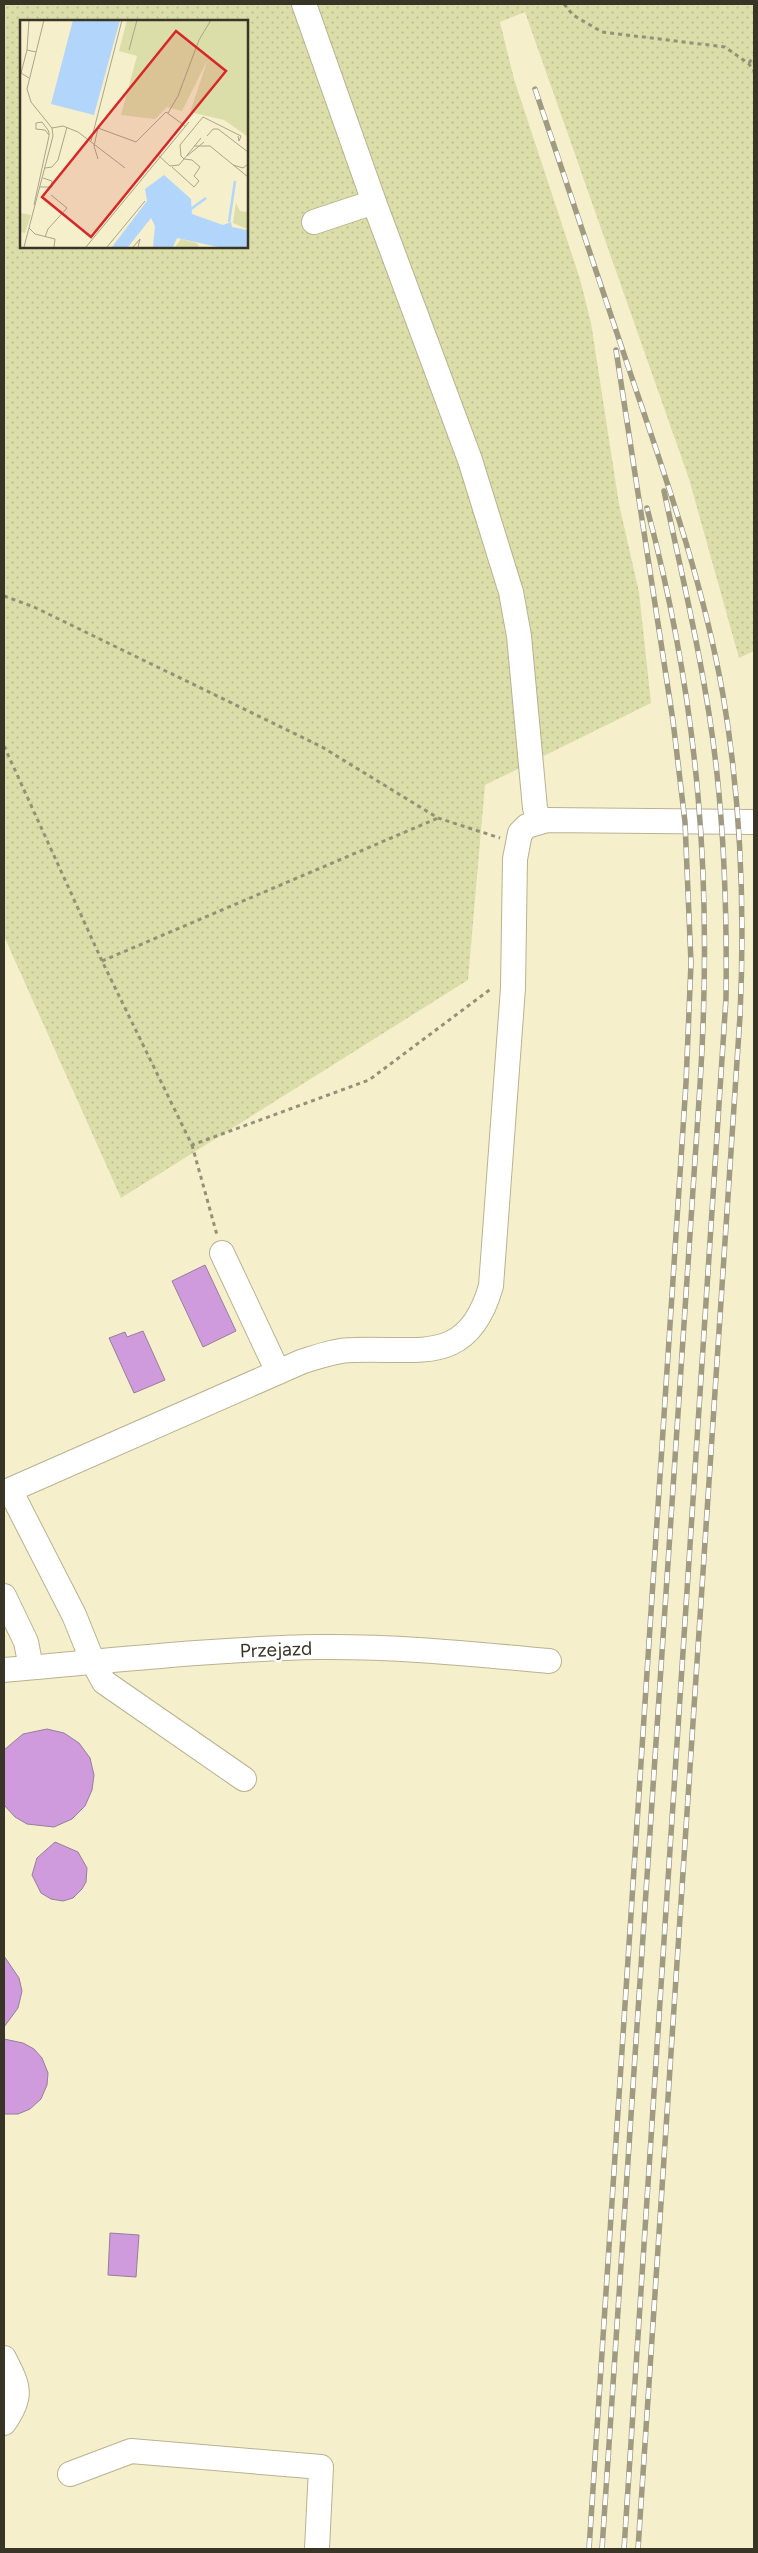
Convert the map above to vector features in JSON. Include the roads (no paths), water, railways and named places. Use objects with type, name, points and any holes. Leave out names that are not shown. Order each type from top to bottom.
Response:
[{"type":"lane","points":[[304,4],[374,202],[466,451],[511,592],[519,636],[535,802],[539,821]]},
{"type":"lane","points":[[314,222],[374,202]]},
{"type":"lane","points":[[244,1779],[104,1682],[93,1662],[74,1615],[10,1490],[300,1362],[351,1350],[410,1351],[435,1348],[452,1343],[465,1334],[478,1320],[486,1305],[491,1286],[495,1250],[513,973],[514,859],[520,833],[527,826],[539,821],[754,822]]},
{"type":"lane","points":[[222,1253],[278,1372]]},
{"type":"lane","points":[[4,1596],[26,1642],[31,1667]]},
{"type":"lane","name":"Przejazd","points":[[4,1670],[255,1649],[320,1647],[398,1648],[549,1661]]},
{"type":"lane","points":[[4,2358],[17,2384],[14,2408],[4,2423]]},
{"type":"lane","points":[[70,2474],[131,2451],[321,2467],[317,2549]]},
{"type":"railway","points":[[535,89],[659,458],[684,536],[706,615],[723,695],[729,735],[738,815],[742,895],[740,1016],[638,2549]]},
{"type":"railway","points":[[589,2549],[686,1083],[691,963],[685,822],[673,721],[616,350]]},
{"type":"railway","points":[[624,2549],[726,998],[724,858],[713,738],[694,632],[664,491]]},
{"type":"railway","points":[[602,2549],[704,1010],[705,937],[703,865],[690,723],[665,581],[647,508]]}]
